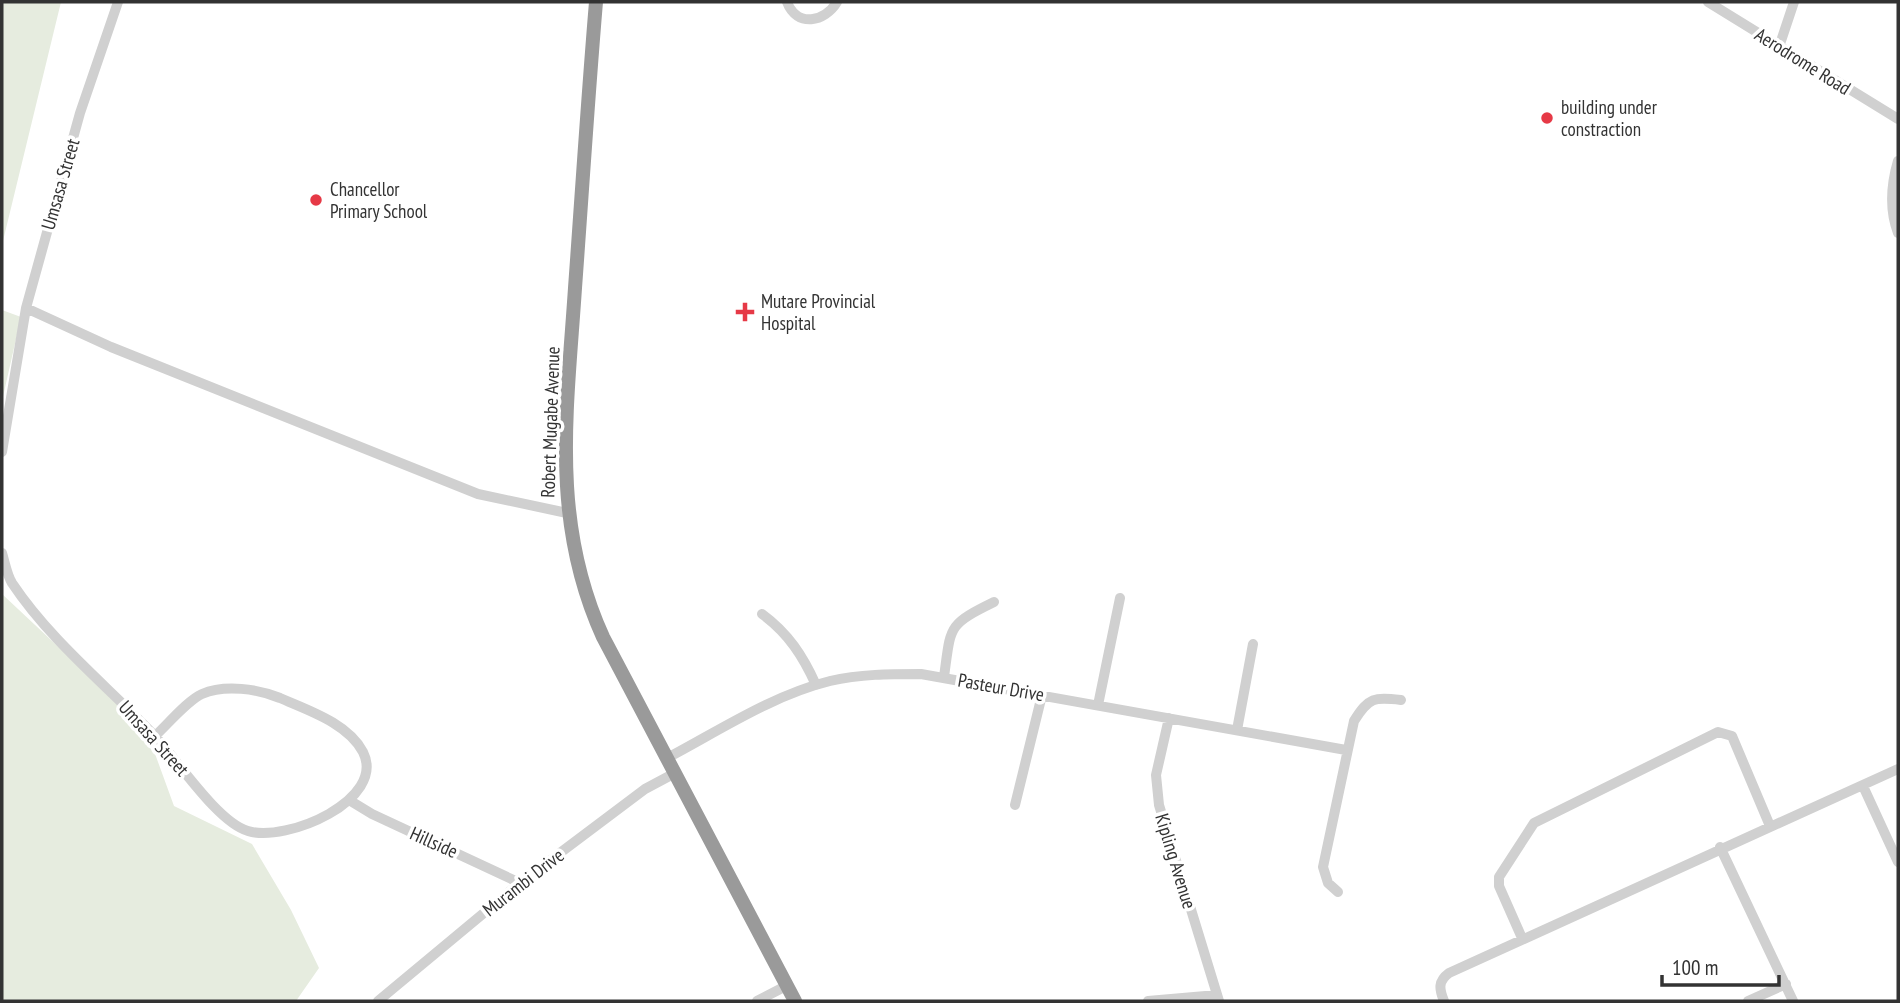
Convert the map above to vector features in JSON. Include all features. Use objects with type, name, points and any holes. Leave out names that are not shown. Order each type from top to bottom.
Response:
[{"type":"highway","name":"Robert Mugabe Avenue","points":[[596,2],[566,419],[567,513],[587,601],[794,1001]]},
{"type":"street","name":"Umsasa Street","points":[[2,452],[26,308],[80,113],[118,2]]},
{"type":"street","points":[[787,2],[793,13],[804,19],[818,20],[830,14],[837,2]]},
{"type":"street","name":"Aerodrome Road","points":[[1708,2],[1898,119]]},
{"type":"street","points":[[1779,47],[1794,2]]},
{"type":"street","points":[[1898,161],[1892,182],[1892,206],[1898,233]]},
{"type":"street","points":[[26,308],[111,347],[478,494],[567,513]]},
{"type":"street","name":"Umsasa Street","points":[[2,553],[10,580],[45,626],[155,736],[201,792],[248,831],[285,832],[313,822],[349,800]]},
{"type":"street","points":[[1098,705],[1120,598]]},
{"type":"street","points":[[944,677],[950,635],[959,619],[994,602]]},
{"type":"street","points":[[762,614],[779,626],[804,657],[816,685]]},
{"type":"street","points":[[1237,730],[1253,644]]},
{"type":"street","name":"Pasteur Drive","points":[[668,757],[792,694],[816,685],[871,675],[944,677],[1346,750]]},
{"type":"street","points":[[155,736],[201,694],[236,688],[272,695],[321,716],[355,740],[364,754],[368,772],[361,787],[349,800]]},
{"type":"street","points":[[1015,805],[1042,695]]},
{"type":"street","points":[[1338,892],[1328,883],[1323,867],[1354,721],[1364,705],[1378,697],[1401,700]]},
{"type":"street","name":"Kipling Avenue","points":[[1169,718],[1156,775],[1159,805],[1218,998]]},
{"type":"street","points":[[1522,938],[1499,886],[1499,877],[1534,822],[1718,732],[1732,736],[1770,825]]},
{"type":"street","points":[[1444,1001],[1440,988],[1442,979],[1449,972],[1898,769]]},
{"type":"street","name":"Murambi Drive","points":[[379,1001],[520,883],[645,789],[675,773]]},
{"type":"street","points":[[1863,786],[1898,862]]},
{"type":"street","name":"Hillside","points":[[349,800],[372,814],[520,883]]},
{"type":"street","points":[[1720,848],[1793,1001]]},
{"type":"street","points":[[1748,1001],[1786,984]]},
{"type":"street","points":[[757,1001],[786,985]]},
{"type":"street","points":[[1148,1001],[1218,998]]},
{"type":"shaded area","points":[[2,2],[61,2],[2,245]]},
{"type":"shaded area","points":[[2,310],[21,317],[2,401]]},
{"type":"shaded area","points":[[2,594],[146,729],[174,806],[252,844],[291,910],[319,968],[296,1001],[2,1001]]},
{"type":"place","name":"building under constraction","points":[[1547,118]]},
{"type":"place","name":"Chancellor Primary School","points":[[316,200]]},
{"type":"place","name":"Mutare Provincial Hospital","points":[[745,312]]}]
